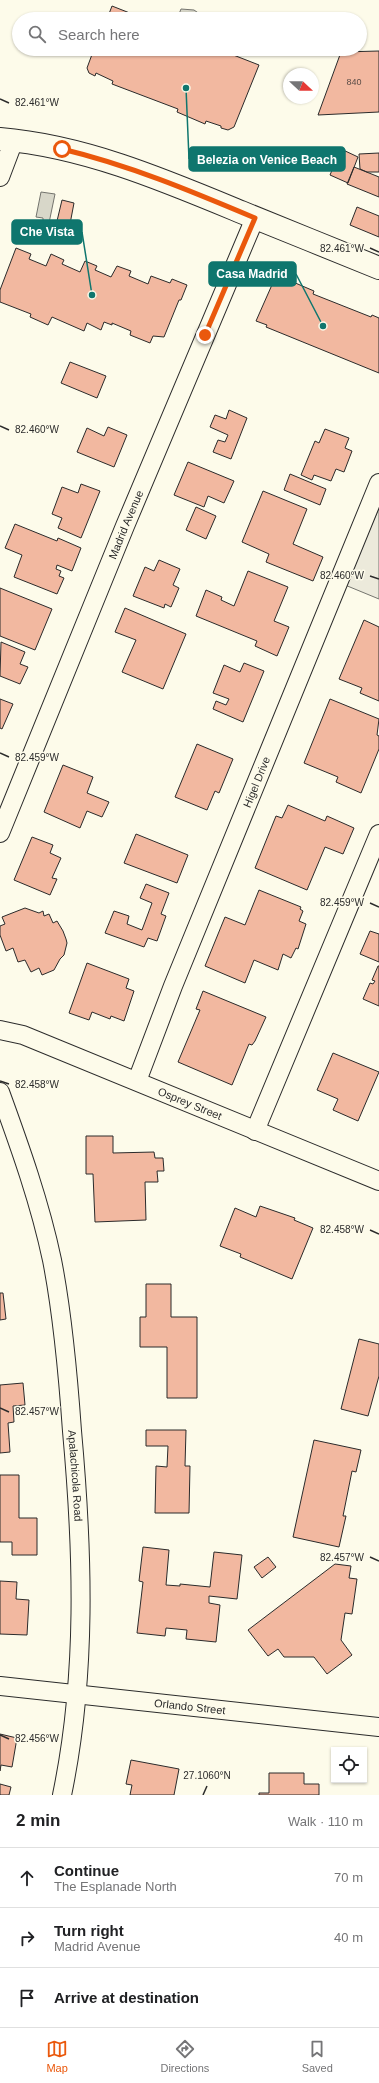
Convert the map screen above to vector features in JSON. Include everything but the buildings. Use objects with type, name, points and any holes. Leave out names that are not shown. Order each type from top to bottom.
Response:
[{"type":"street","points":[[0,177],[7,140],[88,155],[154,176],[379,268]]},
{"type":"street","name":"Madrid Avenue","points":[[0,834],[125,526],[255,218]]},
{"type":"street","name":"Higel Drive","points":[[137,1081],[173,986],[379,483]]},
{"type":"street","points":[[256,1131],[379,834]]},
{"type":"street","name":"Osprey Street","points":[[0,1030],[23,1035],[379,1181]]},
{"type":"street","name":"Apalachicola Road","points":[[0,1092],[24,1162],[52,1259],[66,1358],[80,1519],[82,1614],[76,1694],[62,1795]]},
{"type":"street","name":"Orlando Street","points":[[0,1686],[379,1727]]},
{"type":"shaded area","points":[[181,9],[194,10],[197,12],[180,12]]},
{"type":"shaded area","points":[[41,192],[55,194],[49,223],[43,222],[43,218],[36,217]]},
{"type":"shaded area","points":[[379,508],[379,599],[345,585]]},
{"type":"place","name":"Belezia on Venice Beach","points":[[186,88]]},
{"type":"place","name":"Che Vista","points":[[92,295]]},
{"type":"place","name":"Casa Madrid","points":[[323,326]]},
{"type":"route","points":[[62,149],[119,164],[154,176],[255,218],[205,335]]}]
